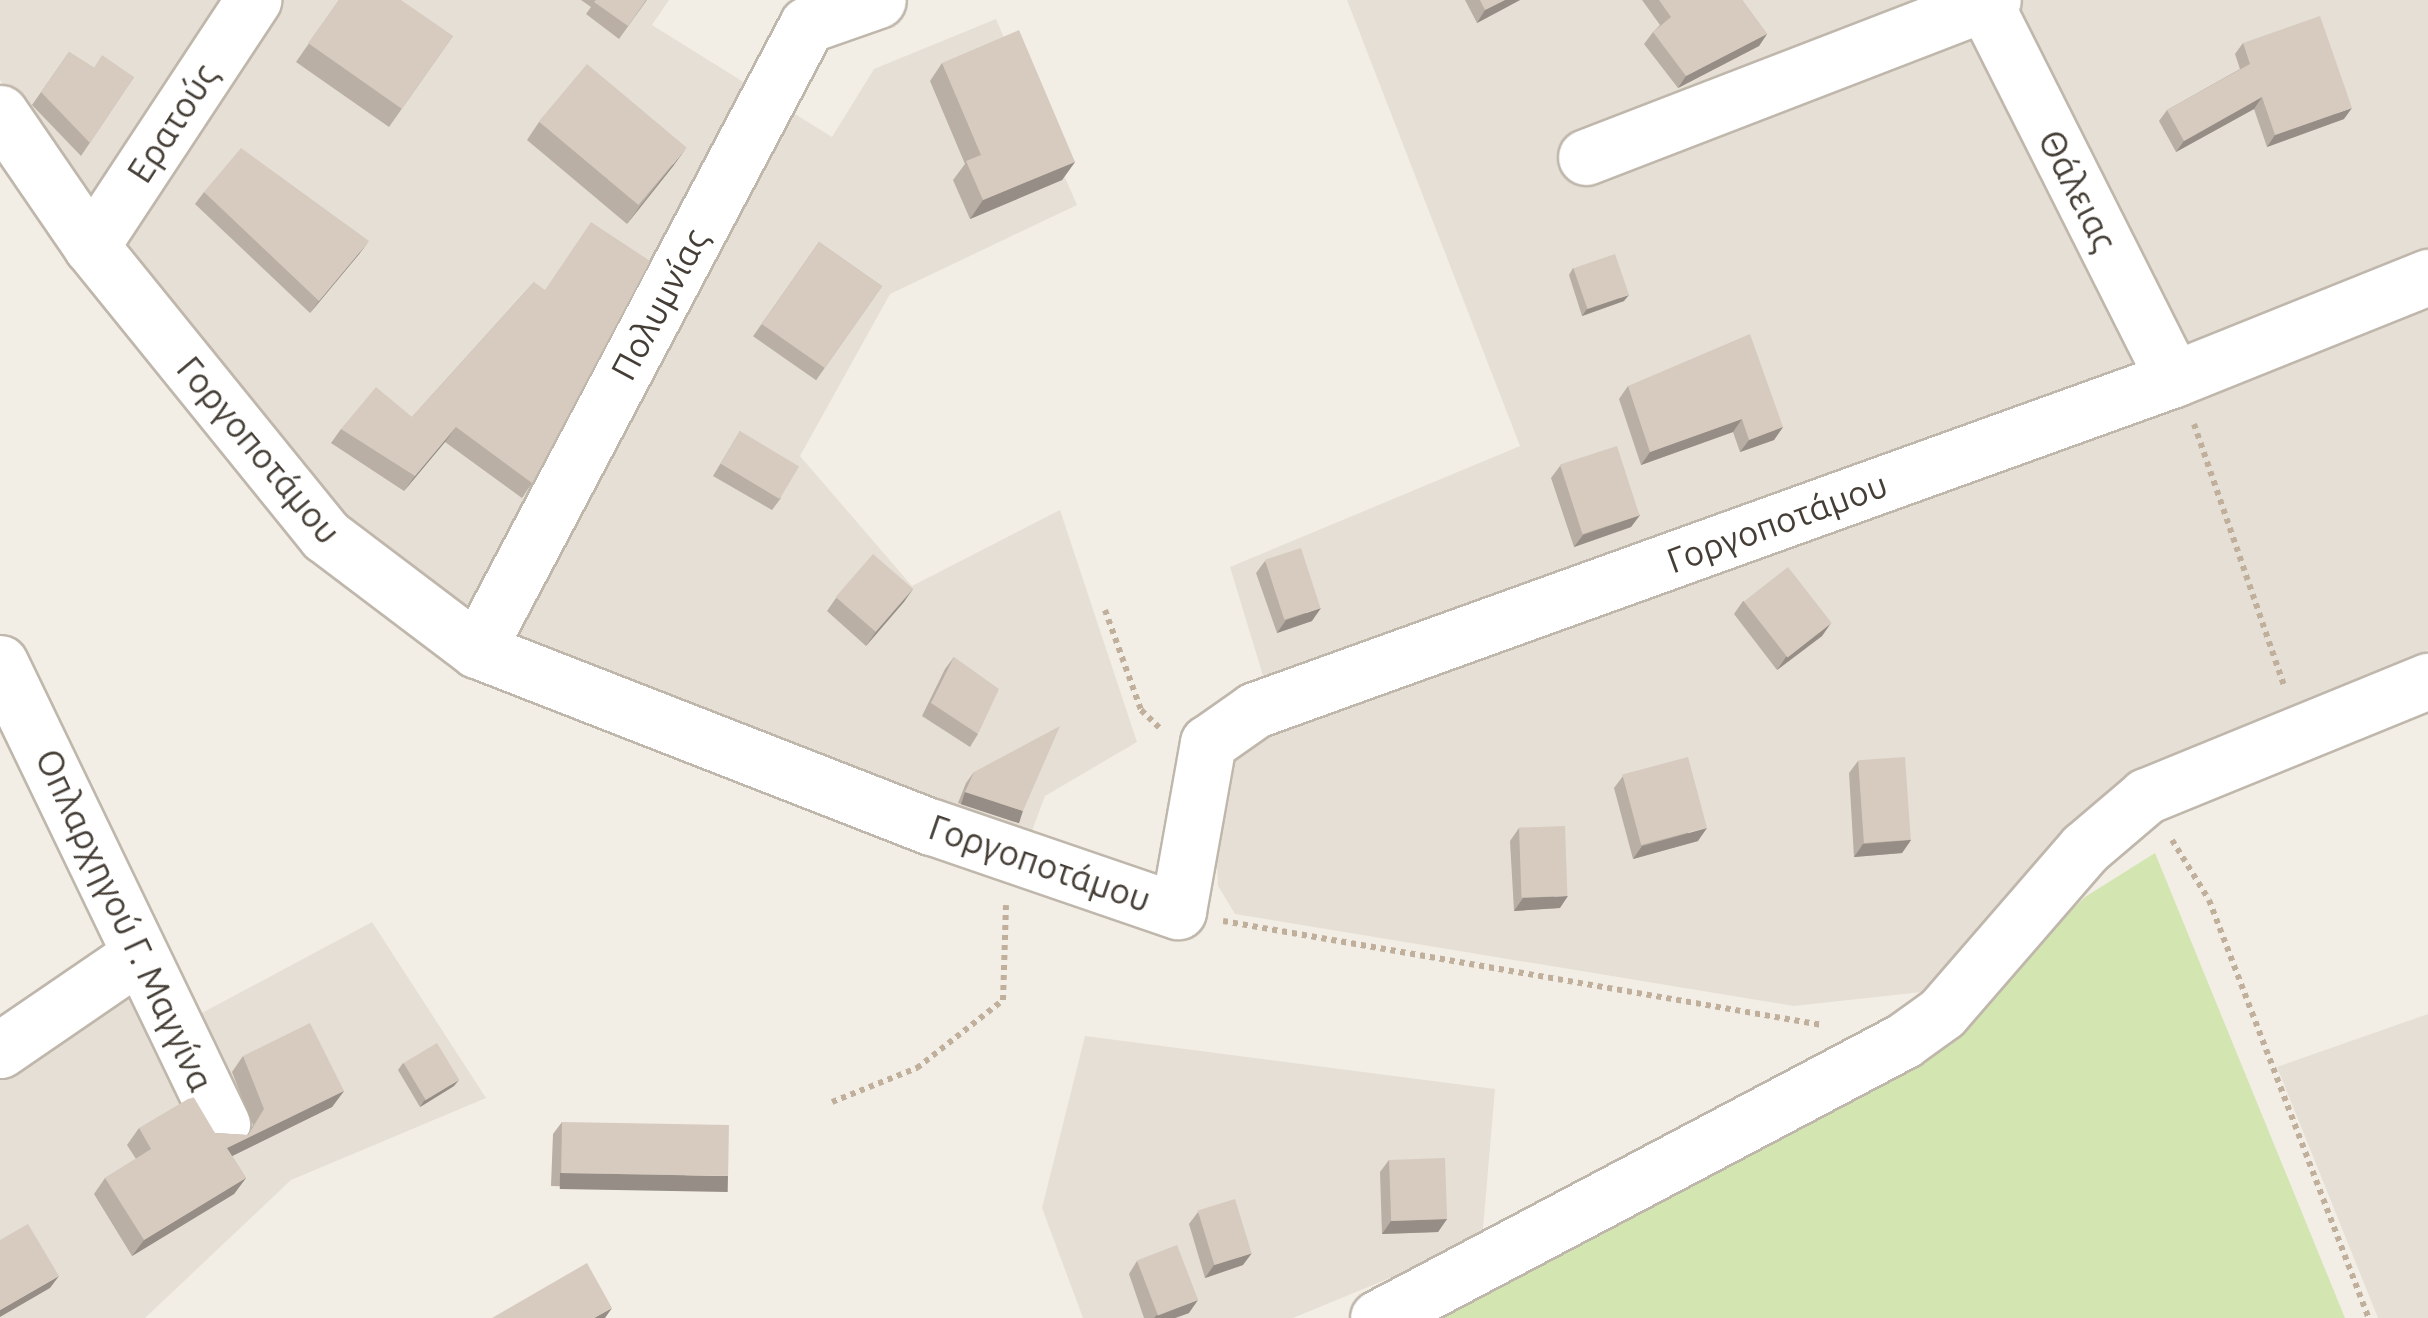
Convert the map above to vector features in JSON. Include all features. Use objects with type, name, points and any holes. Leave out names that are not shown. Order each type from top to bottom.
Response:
[{"type":"street","name":"Ερατούς","points":[[91,246],[253,0]]},
{"type":"street","name":"Πολυμνίας","points":[[477,650],[801,12],[878,0]]},
{"type":"street","points":[[1586,157],[1987,1]]},
{"type":"street","name":"Θάλειας","points":[[1987,1],[2174,379]]},
{"type":"street","name":"Γοργοποτάμου","points":[[0,113],[91,246],[326,536],[477,650],[1002,849],[1178,910],[1194,862],[1208,743],[1255,710],[2174,379],[2428,277]]},
{"type":"street","name":"Οπλαρχηγού Γ. Μαγγίνα","points":[[0,663],[222,1124]]},
{"type":"street","points":[[1378,1318],[1903,1040],[1942,1013],[2086,848],[2146,796],[2428,681]]},
{"type":"street","points":[[0,1050],[139,956]]},
{"type":"path","points":[[2174,379],[2220,482],[2299,736]]},
{"type":"path","points":[[1105,610],[1141,710],[1204,759]]},
{"type":"path","points":[[2146,796],[2209,900],[2369,1318]]},
{"type":"path","points":[[832,1102],[917,1068],[1003,1000],[1010,947],[1002,849]]},
{"type":"path","points":[[1178,910],[1354,950],[1903,1040]]},
{"type":"shaded area","points":[[0,0],[669,0],[652,25],[832,137],[874,69],[996,19],[1077,205],[890,294],[800,456],[912,586],[1060,510],[1137,742],[1045,796],[1023,855],[478,627],[335,513],[114,244],[0,80]]},
{"type":"shaded area","points":[[1347,0],[2428,0],[2428,650],[2085,814],[1922,992],[1794,1006],[1235,914],[1218,886],[1213,771],[1278,725],[1230,567],[1520,446]]},
{"type":"shaded area","points":[[372,922],[486,1098],[291,1180],[145,1318],[0,1318],[0,1065],[130,979],[159,1036]]},
{"type":"shaded area","points":[[2428,1014],[2428,1318],[2378,1318],[2277,1067]]},
{"type":"shaded area","points":[[1085,1036],[1495,1089],[1482,1240],[1293,1318],[1083,1318],[1042,1208]]},
{"type":"green space","points":[[2155,853],[2345,1318],[1442,1318],[1823,1116],[1959,1021],[2085,897]]},
{"type":"building","points":[[339,0],[401,0],[453,36],[402,109],[308,43]]},
{"type":"building","points":[[596,0],[646,0],[628,26]]},
{"type":"building","points":[[1480,0],[1505,0],[1485,10]]},
{"type":"building","points":[[1659,0],[1742,0],[1767,34],[1686,76],[1653,32],[1671,17]]},
{"type":"building","points":[[2320,16],[2352,108],[2275,135],[2262,97],[2184,141],[2167,110],[2250,64],[2243,43]]},
{"type":"building","points":[[1019,30],[1075,162],[983,200],[966,161],[981,155],[942,63]]},
{"type":"building","points":[[69,52],[94,68],[102,55],[134,77],[90,143],[41,92]]},
{"type":"building","points":[[587,64],[687,148],[638,205],[539,121]]},
{"type":"building","points":[[241,148],[369,241],[319,301],[204,192]]},
{"type":"building","points":[[591,222],[650,261],[532,483],[456,427],[415,476],[341,429],[376,387],[412,417],[534,282],[545,290]]},
{"type":"building","points":[[819,242],[882,286],[825,368],[762,324]]},
{"type":"building","points":[[1615,254],[1629,295],[1587,309],[1573,268]]},
{"type":"building","points":[[1750,334],[1783,427],[1749,440],[1742,419],[1650,452],[1628,386]]},
{"type":"building","points":[[740,431],[799,467],[780,499],[720,464]]},
{"type":"building","points":[[1617,446],[1640,515],[1582,534],[1560,465]]},
{"type":"building","points":[[1301,548],[1320,608],[1284,620],[1265,560]]},
{"type":"building","points":[[873,554],[913,589],[876,632],[836,597]]},
{"type":"building","points":[[1788,567],[1832,623],[1788,657],[1744,601]]},
{"type":"building","points":[[954,657],[999,689],[978,734],[931,703]]},
{"type":"building","points":[[1060,726],[1023,811],[965,792],[974,772]]},
{"type":"building","points":[[1688,757],[1707,828],[1641,845],[1622,775]]},
{"type":"building","points":[[1905,757],[1911,840],[1864,843],[1858,760]]},
{"type":"building","points":[[1565,826],[1567,896],[1521,898],[1519,828]]},
{"type":"building","points":[[310,1023],[344,1091],[227,1148],[246,1178],[144,1240],[105,1178],[151,1149],[139,1128],[193,1096],[215,1133],[248,1135],[264,1109],[243,1056]]},
{"type":"building","points":[[437,1043],[459,1080],[426,1100],[404,1063]]},
{"type":"building","points":[[562,1122],[729,1125],[728,1176],[561,1173]]},
{"type":"building","points":[[1445,1158],[1447,1219],[1391,1221],[1389,1160]]},
{"type":"building","points":[[1235,1199],[1252,1254],[1214,1265],[1198,1210]]},
{"type":"building","points":[[28,1224],[59,1276],[0,1310],[0,1240]]},
{"type":"building","points":[[1177,1245],[1198,1300],[1158,1315],[1137,1260]]},
{"type":"building","points":[[587,1263],[612,1308],[594,1318],[492,1318]]}]
